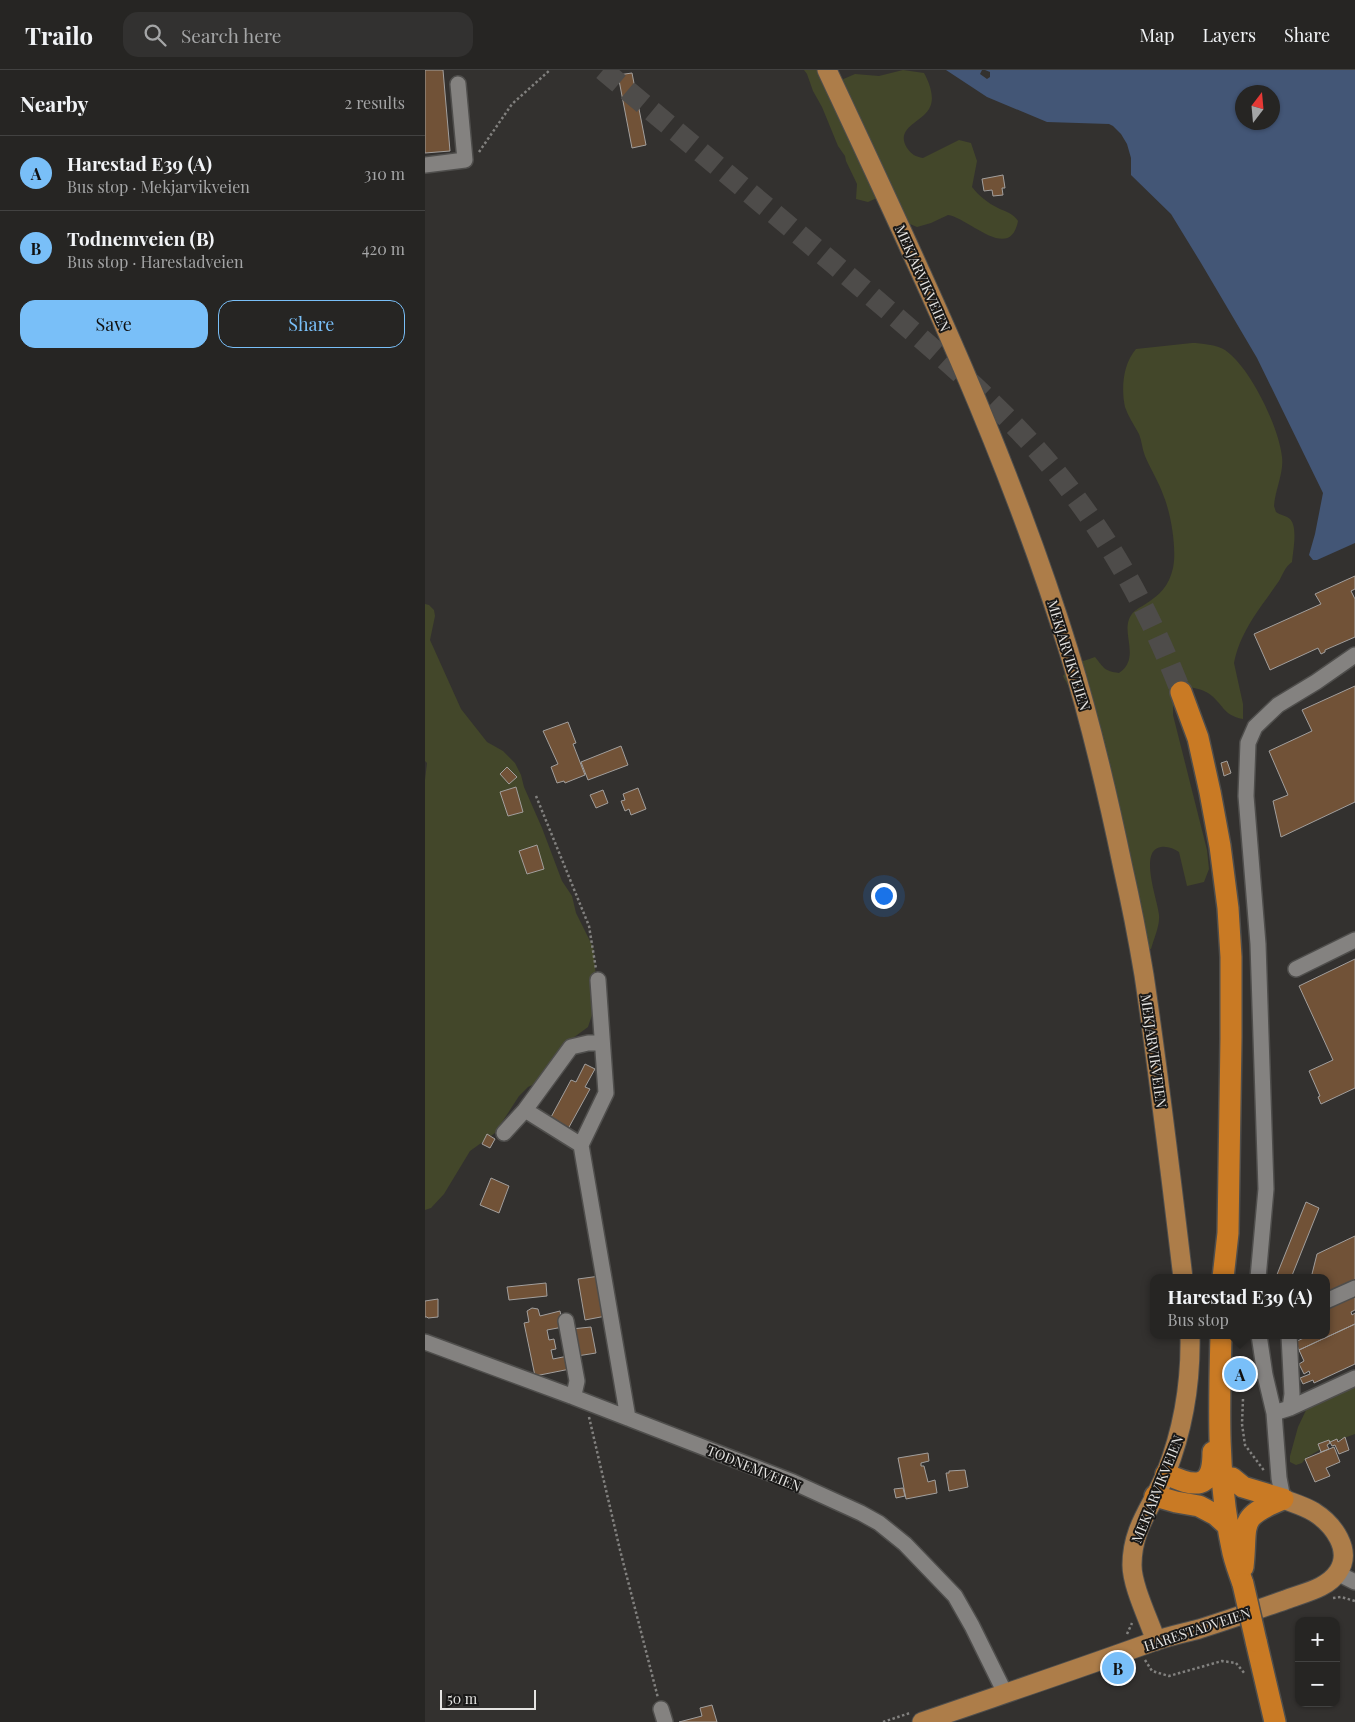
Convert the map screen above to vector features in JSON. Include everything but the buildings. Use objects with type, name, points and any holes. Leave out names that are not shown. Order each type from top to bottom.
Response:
[{"type":"highway","points":[[1181,692],[1198,738],[1210,792],[1220,846],[1228,908],[1231,957],[1231,1038],[1228,1233],[1223,1274]]},
{"type":"highway","points":[[1228,1233],[1232,1274]]},
{"type":"highway","points":[[1221,1339],[1219,1433],[1236,1521],[1243,1577],[1275,1722]]},
{"type":"highway","points":[[1232,1339],[1227,1525],[1232,1550],[1243,1577]]},
{"type":"highway","points":[[1166,1474],[1194,1485],[1203,1483],[1208,1479],[1213,1463],[1213,1449],[1219,1433]]},
{"type":"highway","points":[[1227,1480],[1283,1499]]},
{"type":"highway","points":[[1155,1496],[1199,1506],[1216,1515],[1227,1525]]},
{"type":"highway","points":[[1243,1577],[1247,1523],[1252,1514],[1259,1509],[1283,1499]]},
{"type":"main road","name":"MEKJARVIKVEIEN","points":[[827,70],[913,252],[978,404],[1029,533],[1069,652],[1107,795],[1140,954],[1182,1274]]},
{"type":"main road","name":"MEKJARVIKVEIEN","points":[[1156,1641],[1139,1594],[1132,1567],[1134,1544],[1141,1522],[1166,1474],[1183,1422],[1191,1363],[1190,1339]]},
{"type":"main road","points":[[1283,1499],[1313,1512],[1329,1524],[1342,1546],[1345,1567]]},
{"type":"main road","name":"HARESTADVEIEN","points":[[922,1722],[1156,1641],[1222,1621],[1317,1588],[1345,1567]]},
{"type":"street","points":[[425,165],[465,160],[458,84]]},
{"type":"street","points":[[1258,1274],[1266,1189],[1258,944],[1246,796],[1248,743],[1255,727],[1278,705],[1291,699],[1355,655]]},
{"type":"street","points":[[1296,969],[1355,940]]},
{"type":"street","points":[[597,980],[606,1093],[581,1145],[628,1418]]},
{"type":"street","points":[[503,1133],[525,1110],[571,1047],[588,1042],[603,1043]]},
{"type":"street","points":[[525,1110],[581,1145]]},
{"type":"street","points":[[1330,1300],[1355,1288]]},
{"type":"street","points":[[566,1321],[577,1381],[571,1396]]},
{"type":"street","points":[[1260,1339],[1273,1413],[1279,1478],[1283,1499]]},
{"type":"street","points":[[1289,1339],[1290,1408]]},
{"type":"street","name":"TODNEMVEIEN","points":[[425,1342],[793,1482],[879,1523],[905,1544],[955,1596],[1005,1693]]},
{"type":"street","points":[[1273,1413],[1290,1408],[1355,1378]]},
{"type":"street","points":[[1345,1567],[1355,1582]]},
{"type":"path","points":[[465,160],[477,155],[513,104],[550,70]]},
{"type":"path","points":[[536,796],[589,926],[597,980]]},
{"type":"path","points":[[1243,1399],[1242,1424],[1245,1445],[1266,1473]]},
{"type":"path","points":[[588,1403],[588,1411],[619,1550],[663,1715]]},
{"type":"path","points":[[1139,1647],[1152,1672],[1169,1676],[1222,1661],[1236,1663],[1249,1677]]},
{"type":"green space","points":[[804,70],[819,70],[832,84],[855,74],[879,76],[903,70],[924,73],[931,90],[932,99],[927,112],[911,125],[904,135],[907,148],[914,155],[923,158],[959,140],[971,143],[977,161],[972,187],[987,202],[1012,214],[1016,218],[1018,221],[1014,233],[1007,238],[998,238],[948,215],[917,227],[910,224],[900,206],[879,197],[868,202],[856,199],[857,184]]},
{"type":"green space","points":[[1192,343],[1222,348],[1235,358],[1262,399],[1280,444],[1282,457],[1282,469],[1274,506],[1276,512],[1289,518],[1292,523],[1294,528],[1294,546],[1292,562],[1286,568],[1252,620],[1237,651],[1234,663],[1243,704],[1243,719],[1231,715],[1203,690],[1185,686],[1176,691],[1173,715],[1207,850],[1209,869],[1204,882],[1187,886],[1179,852],[1166,847],[1154,850],[1150,866],[1159,919],[1151,949],[1144,950],[1128,922],[1086,741],[1072,693],[1063,676],[1074,665],[1095,657],[1107,670],[1119,673],[1129,660],[1128,624],[1130,617],[1136,610],[1159,594],[1171,574],[1174,560],[1173,532],[1167,504],[1145,456],[1139,434],[1125,407],[1123,384],[1128,362],[1136,349]]},
{"type":"green space","points":[[425,604],[434,610],[435,616],[430,640],[461,709],[487,742],[503,751],[515,763],[521,775],[524,787],[562,881],[572,896],[576,913],[593,947],[598,997],[588,1027],[573,1038],[539,1082],[528,1087],[519,1096],[495,1133],[470,1151],[444,1194],[431,1208],[425,1210],[425,780],[427,763],[425,761]]},
{"type":"green space","points":[[1355,1387],[1355,1434],[1333,1442],[1306,1458],[1302,1463],[1296,1465],[1290,1462],[1298,1427],[1308,1406]]},
{"type":"water","points":[[946,70],[982,70],[980,74],[987,79],[990,77],[990,72],[985,70],[1355,70],[1355,543],[1317,560],[1313,560],[1309,555],[1323,493],[1257,358],[1201,263],[1171,214],[1131,175],[1131,158],[1127,144],[1121,134],[1109,124],[1047,122],[987,97]]},
{"type":"tunnel","points":[[603,70],[941,356],[989,400],[1034,446],[1075,496],[1111,549],[1156,633],[1181,692]]},
{"type":"place","name":"Harestad E39 (A)","points":[[1240,1374]]},
{"type":"place","name":"Todnemveien (B)","points":[[1118,1668]]}]
